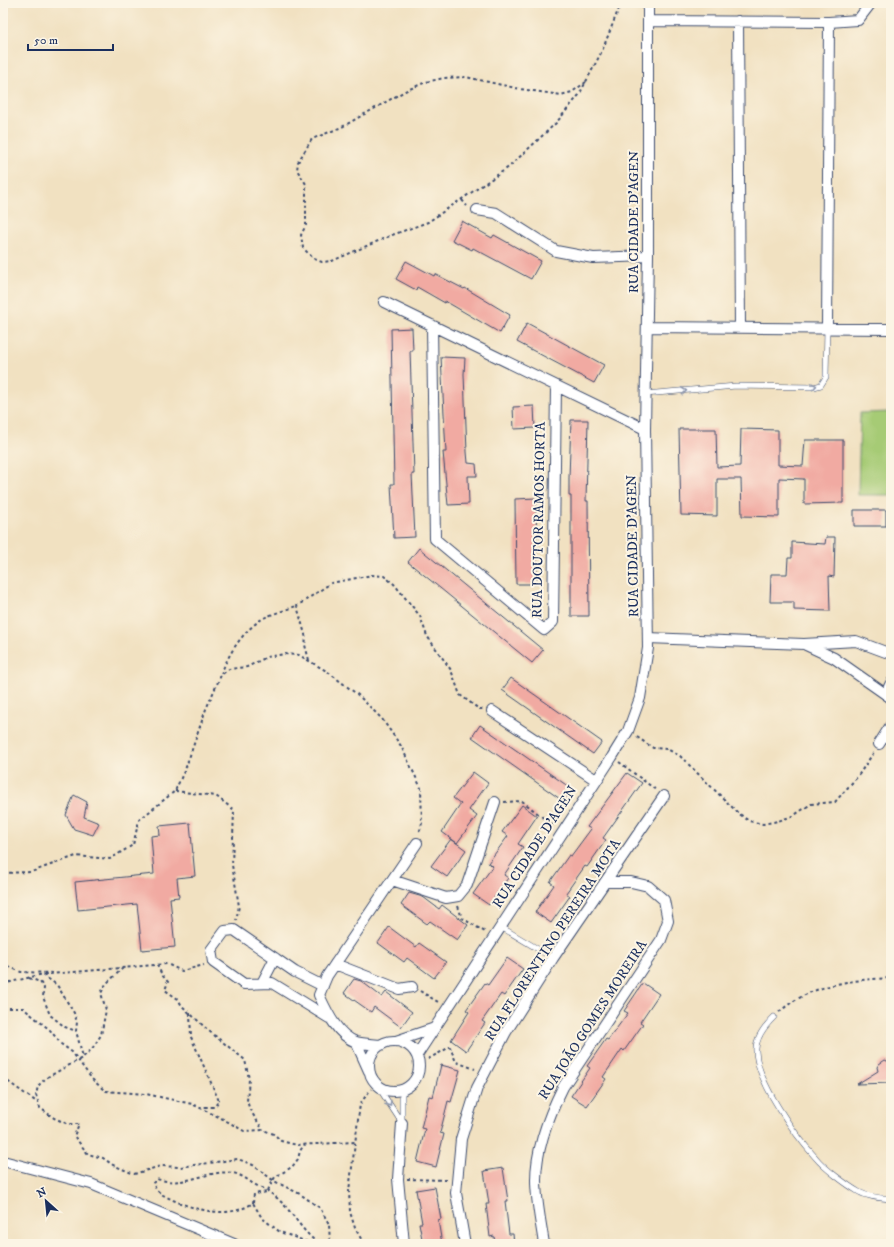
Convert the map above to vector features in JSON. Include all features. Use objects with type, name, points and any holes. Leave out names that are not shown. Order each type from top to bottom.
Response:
[{"type":"street","name":"RUA CIDADE D'AGEN","points":[[418,1059],[435,1028],[500,926],[628,731],[640,698],[648,648],[645,429],[648,256],[648,3]]},
{"type":"street","points":[[648,21],[829,22],[858,20],[871,3]]},
{"type":"street","points":[[738,21],[740,327]]},
{"type":"street","points":[[827,328],[829,22]]},
{"type":"street","points":[[477,210],[496,213],[556,251],[593,258],[648,256]]},
{"type":"street","points":[[384,302],[645,429]]},
{"type":"street","name":"RUA DOUTOR RAMOS HORTA","points":[[432,325],[435,539],[544,630],[554,622],[556,386]]},
{"type":"street","points":[[647,326],[891,329]]},
{"type":"street","points":[[648,638],[804,644],[856,641],[891,654]]},
{"type":"street","points":[[804,644],[834,658],[891,696]]},
{"type":"street","points":[[891,683],[889,687],[891,696]]},
{"type":"street","points":[[492,711],[596,780]]},
{"type":"street","points":[[879,744],[891,725]]},
{"type":"street","name":"RUA FLORENTINO PEREIRA MOTA","points":[[465,1244],[456,1193],[462,1139],[477,1088],[506,1032],[553,958],[664,796]]},
{"type":"street","points":[[392,880],[446,898],[458,896],[467,885],[495,802]]},
{"type":"street","points":[[417,843],[335,964],[319,995],[330,1018],[346,1036],[356,1042],[381,1045],[435,1028]]},
{"type":"street","name":"RUA JOÃO GOMES MOREIRA","points":[[544,1244],[536,1180],[540,1149],[550,1113],[563,1087],[661,940],[668,921],[664,900],[648,886],[631,882],[606,882]]},
{"type":"street","points":[[323,986],[295,972],[234,930],[225,931],[211,950],[213,962],[244,984],[272,983],[330,1018]]},
{"type":"street","points":[[262,983],[275,958]]},
{"type":"street","points":[[335,964],[399,989],[412,987]]},
{"type":"street","points":[[356,1042],[376,1084],[389,1091],[402,1090],[410,1086],[416,1080],[419,1072],[418,1059],[412,1048],[404,1043],[396,1041]]},
{"type":"street","points":[[370,1072],[371,1057],[381,1045]]},
{"type":"street","points":[[402,1123],[398,1179],[404,1244]]},
{"type":"street","points":[[3,1161],[91,1184],[234,1244]]},
{"type":"lane","points":[[646,394],[736,386],[814,387],[820,385],[826,377],[827,328]]},
{"type":"lane","points":[[500,926],[553,958]]},
{"type":"lane","points":[[774,1017],[764,1027],[756,1050],[763,1080],[791,1127],[816,1159],[860,1192],[877,1198],[891,1199]]},
{"type":"lane","points":[[376,1084],[402,1123]]},
{"type":"lane","points":[[402,1090],[402,1123]]},
{"type":"path","points":[[586,82],[572,92],[561,95],[512,88],[466,77],[444,78],[426,82],[405,91],[342,127],[312,139],[298,162],[297,170],[306,184],[306,225],[301,235],[303,248],[307,254],[322,262],[332,261],[392,235],[428,222],[509,167],[556,123],[579,95],[586,82],[602,51],[621,3]]},
{"type":"path","points":[[3,873],[31,872],[76,856],[110,859],[133,845],[139,820],[175,791],[186,767],[206,708],[226,661],[242,638],[264,619],[297,606],[331,583],[372,575],[384,576],[394,584],[420,616],[428,636],[451,670],[460,695],[478,708],[492,711]]},
{"type":"path","points":[[297,606],[306,638],[305,645],[310,661]]},
{"type":"path","points":[[221,675],[229,668],[247,667],[267,657],[284,654],[300,655],[328,672],[358,695],[382,719],[401,746],[421,788],[422,823],[417,843]]},
{"type":"path","points":[[628,731],[653,748],[667,749],[680,756],[737,812],[749,821],[763,824],[793,816],[811,804],[835,802],[858,776],[879,744]]},
{"type":"path","points":[[612,757],[664,796]]},
{"type":"path","points":[[175,791],[216,796],[234,810],[232,866],[239,906],[234,930]]},
{"type":"path","points":[[495,802],[522,801],[562,833]]},
{"type":"path","points":[[455,897],[462,918],[493,937]]},
{"type":"path","points":[[3,984],[43,975],[167,964],[182,971],[213,962]]},
{"type":"path","points":[[3,964],[21,972],[64,973]]},
{"type":"path","points":[[157,965],[162,975],[168,982],[165,990],[178,999],[182,1006],[208,1031],[245,1060],[249,1079],[247,1100],[250,1110],[263,1130]]},
{"type":"path","points":[[123,968],[106,984],[101,993],[106,1010],[101,1035],[92,1049],[83,1057],[46,1078],[38,1086],[36,1095],[40,1108],[54,1118],[68,1124],[79,1124],[74,1136],[88,1154],[103,1158],[113,1165],[134,1174],[161,1166],[180,1167],[238,1159],[253,1165],[274,1181],[300,1194],[320,1208],[329,1224],[330,1244]]},
{"type":"path","points":[[43,975],[57,985],[74,1013],[77,1022],[76,1031],[83,1057]]},
{"type":"path","points":[[28,978],[40,982],[44,988],[43,997],[50,1014],[65,1027],[76,1031]]},
{"type":"path","points":[[774,1017],[805,994],[838,982],[891,978]]},
{"type":"path","points":[[412,987],[448,1008]]},
{"type":"path","points":[[3,1008],[23,1008],[50,1030],[61,1044],[72,1052],[92,1079],[105,1092],[146,1094],[198,1107],[244,1131],[263,1130],[274,1134],[280,1141],[288,1144],[304,1145],[356,1142]]},
{"type":"path","points":[[190,1013],[191,1038],[219,1101],[214,1107],[198,1107]]},
{"type":"path","points":[[418,1059],[450,1047],[456,1062],[485,1072]]},
{"type":"path","points":[[3,1078],[39,1104]]},
{"type":"path","points":[[356,1244],[363,1244],[355,1228],[350,1212],[349,1191],[360,1104],[376,1084]]},
{"type":"path","points":[[304,1145],[300,1151],[298,1159],[292,1167],[275,1177],[267,1192],[254,1194],[253,1203],[262,1218],[280,1232],[313,1244]]},
{"type":"path","points":[[253,1203],[245,1208],[215,1212],[195,1208],[165,1196],[155,1189],[152,1183],[157,1180],[180,1182],[215,1174],[234,1173],[278,1198],[311,1239],[320,1244]]},
{"type":"path","points":[[398,1179],[458,1180]]},
{"type":"green space","points":[[891,412],[891,495],[858,495],[860,413]]},
{"type":"building","points":[[462,221],[492,238],[494,235],[541,261],[531,279],[473,248],[472,250],[452,240]]},
{"type":"building","points":[[406,261],[434,276],[435,274],[464,289],[465,288],[510,315],[500,333],[445,301],[445,303],[417,287],[416,290],[396,279]]},
{"type":"building","points":[[527,323],[604,365],[594,383],[517,342]]},
{"type":"building","points":[[412,328],[413,351],[410,351],[414,474],[412,474],[415,537],[394,538],[391,484],[394,484],[391,329]]},
{"type":"building","points":[[441,357],[465,358],[464,374],[468,463],[476,464],[477,476],[468,476],[469,504],[448,505],[443,452],[446,452]]},
{"type":"building","points":[[534,406],[535,428],[514,429],[513,407]]},
{"type":"building","points":[[571,420],[588,420],[586,501],[588,501],[589,616],[571,616],[571,496],[569,496],[569,478]]},
{"type":"building","points":[[679,429],[716,429],[717,467],[740,466],[741,429],[778,430],[778,465],[803,466],[805,440],[843,440],[843,503],[804,504],[804,479],[779,478],[779,517],[742,516],[741,479],[717,479],[717,516],[681,515]]},
{"type":"building","points":[[536,498],[537,584],[516,584],[515,499]]},
{"type":"building","points":[[854,510],[886,510],[886,526],[854,526]]},
{"type":"building","points":[[826,537],[835,537],[834,577],[829,576],[830,611],[794,610],[794,602],[770,602],[771,574],[787,574],[788,558],[792,558],[792,542],[825,544]]},
{"type":"building","points":[[419,548],[543,650],[532,663],[408,562]]},
{"type":"building","points":[[511,678],[602,742],[593,754],[502,690]]},
{"type":"building","points":[[480,725],[572,789],[563,801],[472,737]]},
{"type":"building","points":[[473,772],[488,783],[469,810],[477,816],[457,843],[442,832],[461,804],[453,798]]},
{"type":"building","points":[[627,773],[642,783],[603,838],[606,840],[566,893],[570,896],[551,923],[535,912],[554,885],[550,882],[569,855],[571,856],[591,829],[587,827]]},
{"type":"building","points":[[74,795],[87,802],[84,817],[99,823],[93,835],[74,829],[66,815]]},
{"type":"building","points":[[522,805],[537,816],[518,844],[523,847],[504,875],[508,878],[489,905],[473,894],[493,866],[488,863],[508,836],[502,832]]},
{"type":"building","points":[[190,823],[195,876],[177,878],[179,897],[170,898],[175,947],[142,950],[137,904],[78,910],[75,882],[154,874],[151,836],[160,835],[159,826]]},
{"type":"building","points":[[451,839],[466,850],[447,877],[431,866]]},
{"type":"building","points":[[409,893],[423,897],[439,909],[442,905],[468,925],[457,940],[430,921],[427,924],[401,905]]},
{"type":"building","points":[[389,927],[416,947],[419,943],[446,962],[434,978],[407,958],[404,962],[378,943]]},
{"type":"building","points":[[507,958],[523,969],[504,996],[501,994],[482,1021],[485,1023],[466,1051],[451,1040],[469,1012],[466,1010],[485,983],[488,985]]},
{"type":"building","points":[[354,979],[361,981],[382,997],[386,992],[412,1012],[401,1027],[374,1007],[371,1012],[344,993]]},
{"type":"building","points":[[643,983],[659,994],[640,1022],[643,1024],[624,1051],[622,1049],[603,1077],[606,1079],[587,1106],[571,1096],[590,1068],[587,1066],[606,1039],[608,1040],[628,1013],[624,1011]]},
{"type":"building","points":[[885,1060],[891,1063],[891,1083],[857,1084],[878,1071],[877,1067]]},
{"type":"building","points":[[441,1065],[460,1070],[451,1102],[448,1101],[440,1133],[444,1134],[436,1167],[417,1162],[425,1129],[421,1128],[429,1096],[433,1097]]},
{"type":"building","points":[[503,1168],[508,1201],[505,1201],[509,1234],[513,1234],[514,1244],[495,1244],[494,1236],[490,1237],[486,1204],[489,1204],[484,1171]]},
{"type":"building","points":[[435,1187],[441,1219],[438,1220],[442,1244],[423,1244],[419,1223],[422,1223],[416,1190]]}]
